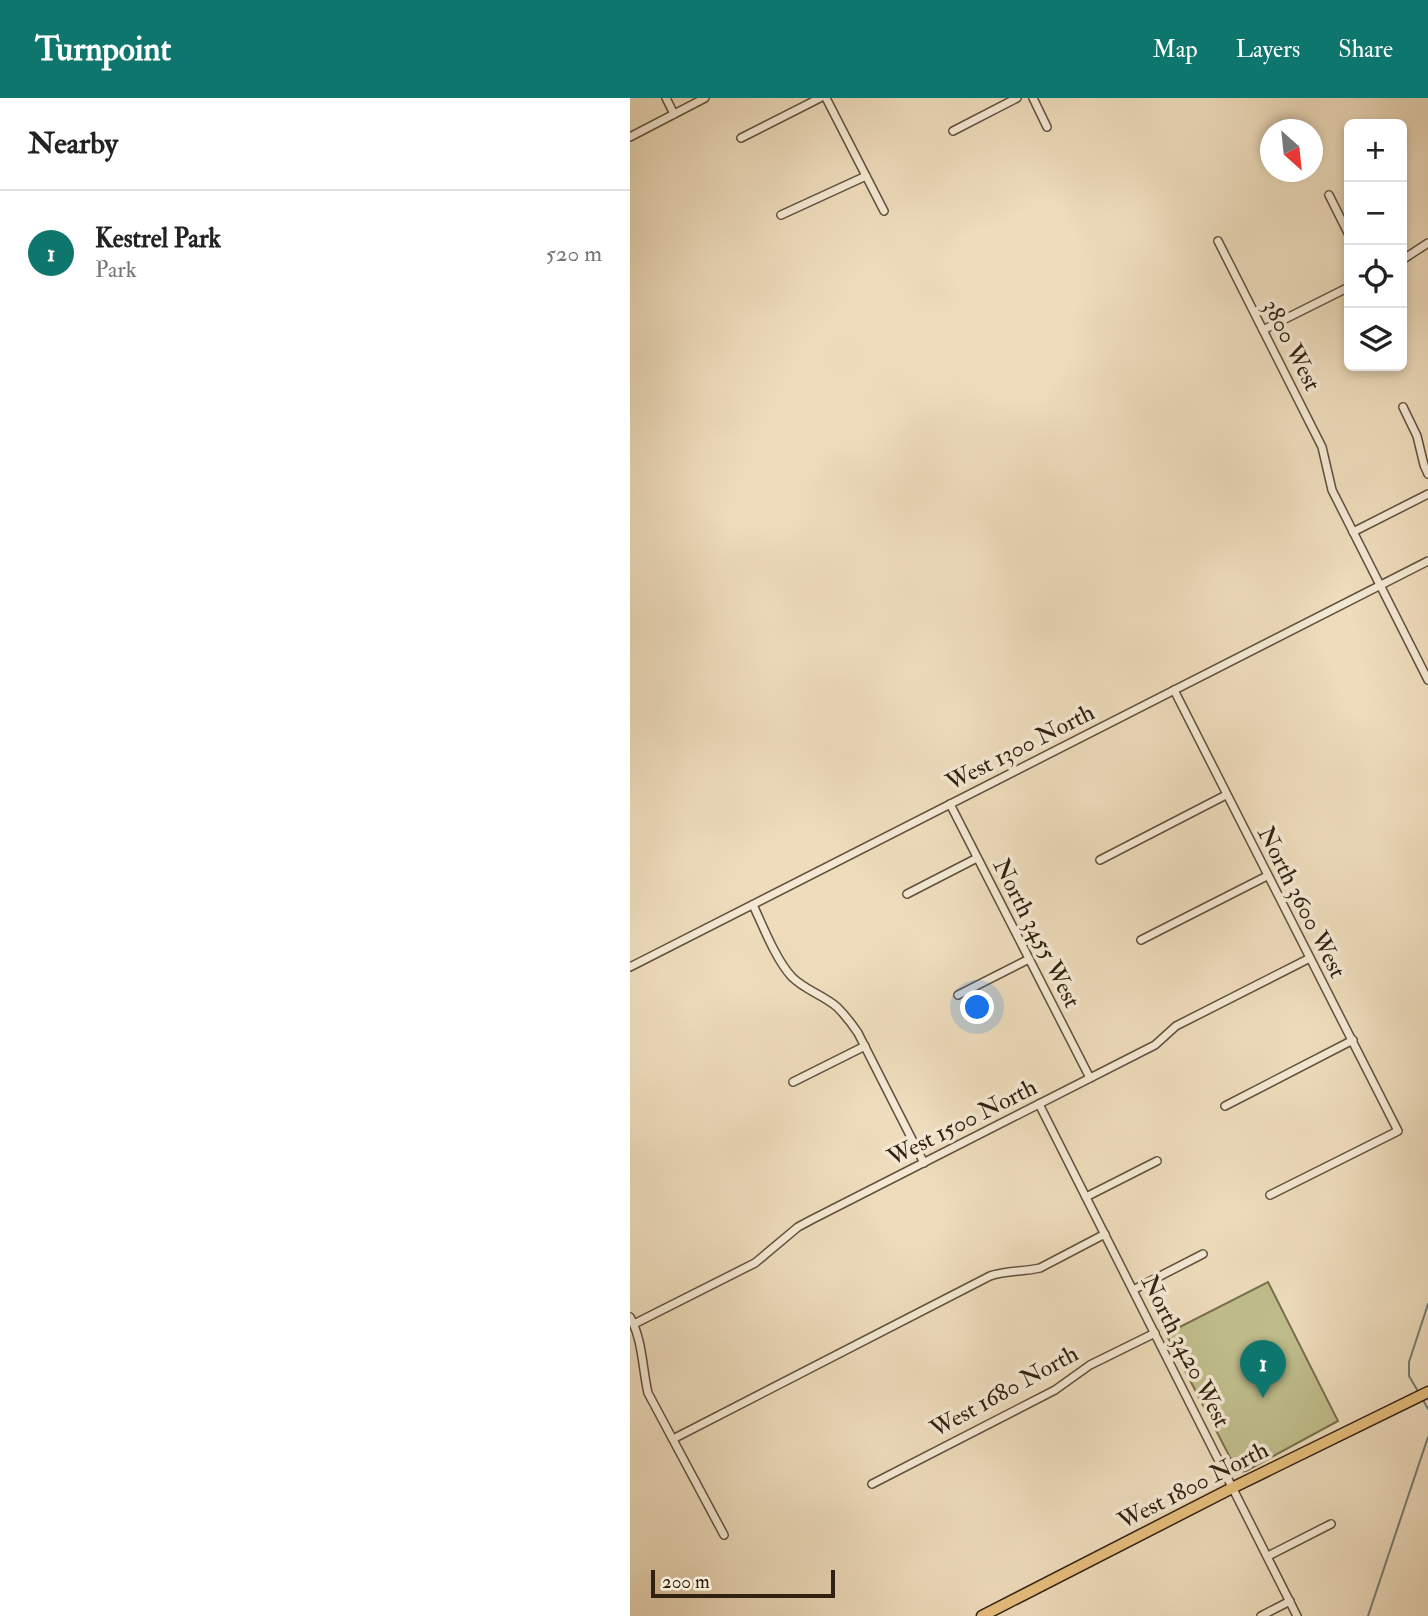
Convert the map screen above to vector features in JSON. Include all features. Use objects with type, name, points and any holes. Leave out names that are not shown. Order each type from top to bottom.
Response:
[{"type":"main road","name":"West 1800 North","points":[[982,1616],[1423,1394]]},
{"type":"street","points":[[666,98],[674,114]]},
{"type":"street","points":[[630,137],[705,98]]},
{"type":"street","points":[[741,138],[820,98]]},
{"type":"street","points":[[826,98],[884,211]]},
{"type":"street","points":[[953,131],[1017,98]]},
{"type":"street","points":[[1033,98],[1047,127]]},
{"type":"street","points":[[781,215],[866,176]]},
{"type":"street","points":[[1329,195],[1344,225]]},
{"type":"street","name":"3800 West","points":[[1218,241],[1322,447],[1332,490],[1428,680]]},
{"type":"street","points":[[1407,257],[1428,243]]},
{"type":"street","points":[[1263,330],[1344,290]]},
{"type":"street","points":[[1403,407],[1417,436],[1428,474]]},
{"type":"street","points":[[1353,532],[1428,494]]},
{"type":"street","name":"West 1300 North","points":[[630,967],[1428,561]]},
{"type":"street","name":"North 3600 West","points":[[1174,690],[1398,1130],[1270,1195]]},
{"type":"street","points":[[1100,860],[1226,795]]},
{"type":"street","name":"North 3455 West","points":[[950,804],[1090,1078]]},
{"type":"street","points":[[907,894],[977,858]]},
{"type":"street","points":[[1141,940],[1267,876]]},
{"type":"street","points":[[753,905],[790,975],[837,1007],[849,1020],[924,1163]]},
{"type":"street","name":"West 1500 North","points":[[632,1320],[755,1263],[811,1220],[1155,1045],[1176,1026],[1310,958]]},
{"type":"street","points":[[958,995],[1029,959]]},
{"type":"street","points":[[1225,1106],[1353,1040]]},
{"type":"street","points":[[793,1082],[865,1046]]},
{"type":"street","name":"North 3420 West","points":[[1039,1104],[1297,1616]]},
{"type":"street","points":[[1086,1197],[1157,1161]]},
{"type":"street","points":[[673,1439],[990,1276],[1001,1272],[1040,1268],[1105,1234]]},
{"type":"street","points":[[1133,1290],[1203,1254]]},
{"type":"street","points":[[632,1320],[642,1348],[648,1393],[724,1535]]},
{"type":"street","name":"West 1680 North","points":[[872,1484],[1055,1390],[1090,1365],[1155,1333]]},
{"type":"street","points":[[1268,1556],[1331,1524]]},
{"type":"street","points":[[1261,1616],[1290,1601]]},
{"type":"shaded area","points":[[1268,1282],[1338,1421],[1246,1471],[1239,1472],[1166,1334]]},
{"type":"waterway","points":[[1419,1393],[1409,1376],[1409,1362],[1428,1304]]},
{"type":"waterway","points":[[1423,1400],[1428,1409]]},
{"type":"waterway","points":[[1368,1616],[1428,1437]]},
{"type":"place","name":"Kestrel Park","points":[[1263,1398]]}]
